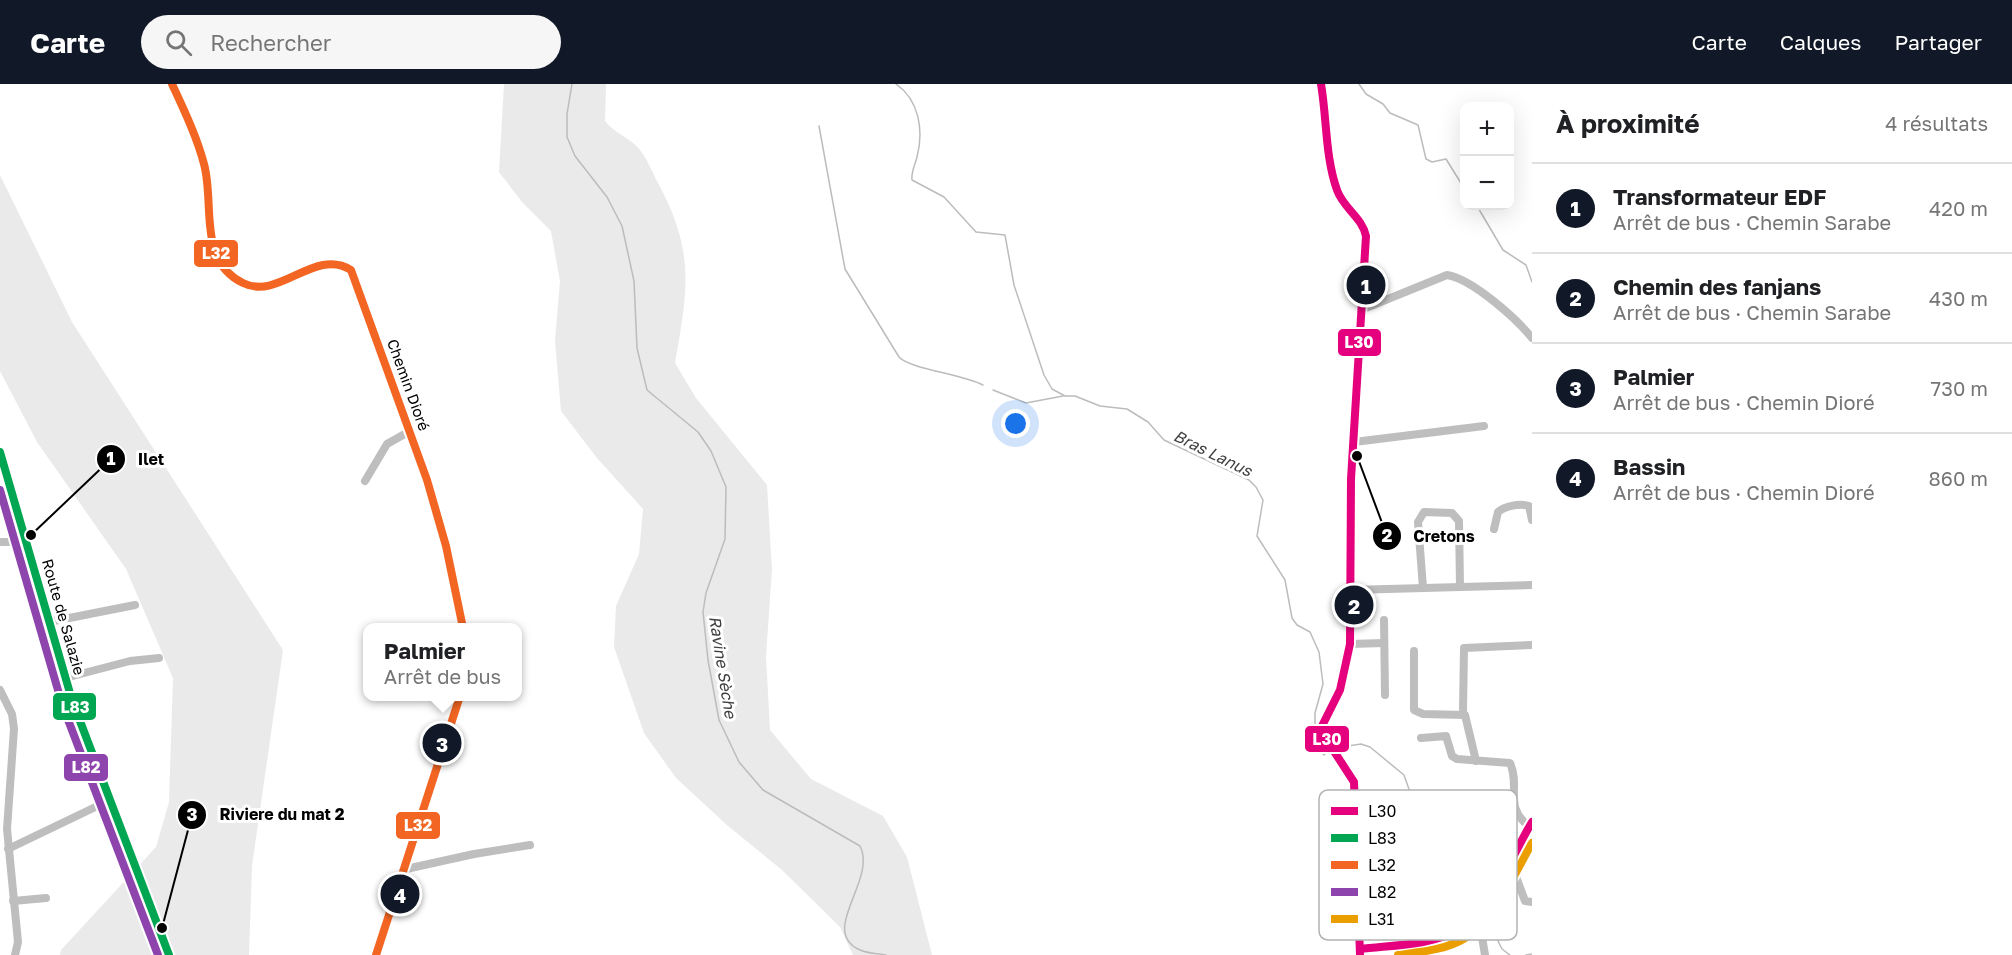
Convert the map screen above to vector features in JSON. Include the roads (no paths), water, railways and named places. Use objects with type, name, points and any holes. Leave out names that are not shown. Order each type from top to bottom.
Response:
[{"type":"main road","name":"Route de Salazie","points":[[0,452],[65,678],[170,955]]},
{"type":"main road","points":[[1517,847],[1531,824]]},
{"type":"main road","points":[[1360,952],[1421,940]]},
{"type":"street","name":"Chemin Dioré","points":[[172,84],[202,155],[210,192],[210,239],[217,259],[247,287],[259,288],[329,262],[347,266],[354,275],[421,460],[446,546],[462,623]]},
{"type":"street","points":[[1321,84],[1327,155],[1334,181],[1344,207],[1363,222],[1365,227],[1354,442],[1350,644],[1340,690],[1322,726],[1333,753],[1350,771],[1354,790]]},
{"type":"street","points":[[1361,310],[1447,275],[1454,276],[1475,288],[1532,338]]},
{"type":"street","points":[[1354,442],[1484,426]]},
{"type":"street","points":[[365,481],[387,444],[410,431]]},
{"type":"street","points":[[1494,529],[1498,512],[1505,507],[1522,504],[1529,506],[1532,520]]},
{"type":"street","points":[[1423,588],[1418,522],[1424,512],[1452,513],[1459,521],[1460,587]]},
{"type":"street","points":[[0,542],[25,542]]},
{"type":"street","points":[[1350,590],[1532,585]]},
{"type":"street","points":[[49,622],[135,605]]},
{"type":"street","points":[[1384,620],[1385,695]]},
{"type":"street","points":[[1350,644],[1384,643]]},
{"type":"street","points":[[1463,710],[1464,648],[1532,645]]},
{"type":"street","points":[[1414,651],[1414,710],[1423,714],[1465,714],[1476,761]]},
{"type":"street","points":[[65,678],[130,661],[159,658]]},
{"type":"street","points":[[0,690],[12,714],[14,729],[8,796],[8,849],[18,942],[15,955]]},
{"type":"street","points":[[376,955],[406,869],[458,701]]},
{"type":"street","points":[[1421,738],[1446,736],[1454,758],[1510,763],[1513,790]]},
{"type":"street","points":[[8,849],[111,800]]},
{"type":"street","points":[[1517,814],[1520,819],[1531,824]]},
{"type":"street","points":[[1520,842],[1532,844]]},
{"type":"street","points":[[406,869],[463,856],[530,845]]},
{"type":"street","points":[[1517,879],[1525,901],[1532,902]]},
{"type":"street","points":[[13,901],[46,898]]},
{"type":"street","points":[[1482,940],[1485,955]]},
{"type":"waterway","name":"Ravine Sèche","points":[[572,84],[567,114],[567,137],[575,156],[607,197],[622,226],[634,281],[637,348],[647,390],[698,432],[711,451],[726,487],[725,539],[706,593],[703,612],[708,660],[719,720],[739,762],[763,790],[860,846],[863,859],[862,874],[846,917],[845,929],[848,940],[858,949],[868,953],[886,955]]},
{"type":"waterway","name":"Bras Lanus","points":[[896,84],[910,98],[918,116],[919,147],[912,180],[944,197],[976,232],[1005,235],[1014,285],[1044,375],[1052,389],[1065,396],[1075,396],[1100,406],[1127,409],[1148,422],[1164,440],[1249,480],[1256,487],[1263,500],[1257,536],[1285,580],[1292,618],[1297,625],[1310,632],[1319,652],[1323,684],[1315,713],[1315,742],[1324,755],[1330,749]]},
{"type":"waterway","points":[[1359,84],[1366,94],[1383,104],[1390,113],[1418,125],[1426,159],[1432,162],[1446,159],[1460,182]]},
{"type":"waterway","points":[[819,126],[845,269],[899,357],[914,365],[983,385]]},
{"type":"waterway","points":[[1479,210],[1503,250],[1526,265],[1532,282]]},
{"type":"waterway","points":[[993,390],[1026,403],[1063,396]]},
{"type":"waterway","name":"Bras Lanus","points":[[1335,748],[1361,744],[1370,747],[1404,775],[1409,790]]},
{"type":"waterway","name":"Bras Lanus","points":[[1498,940],[1502,949],[1510,955]]},
{"type":"waterway","name":"Bras Lanus","points":[[1526,955],[1532,954]]},
{"type":"place","name":"Transformateur EDF","points":[[1366,285]]},
{"type":"place","name":"Cretons","points":[[1357,456]]},
{"type":"place","name":"Ilet","points":[[31,535]]},
{"type":"place","name":"Chemin des fanjans","points":[[1354,605]]},
{"type":"place","name":"Palmier","points":[[442,743]]},
{"type":"place","name":"Bassin","points":[[400,894]]},
{"type":"place","name":"Riviere du mat 2","points":[[162,928]]}]
